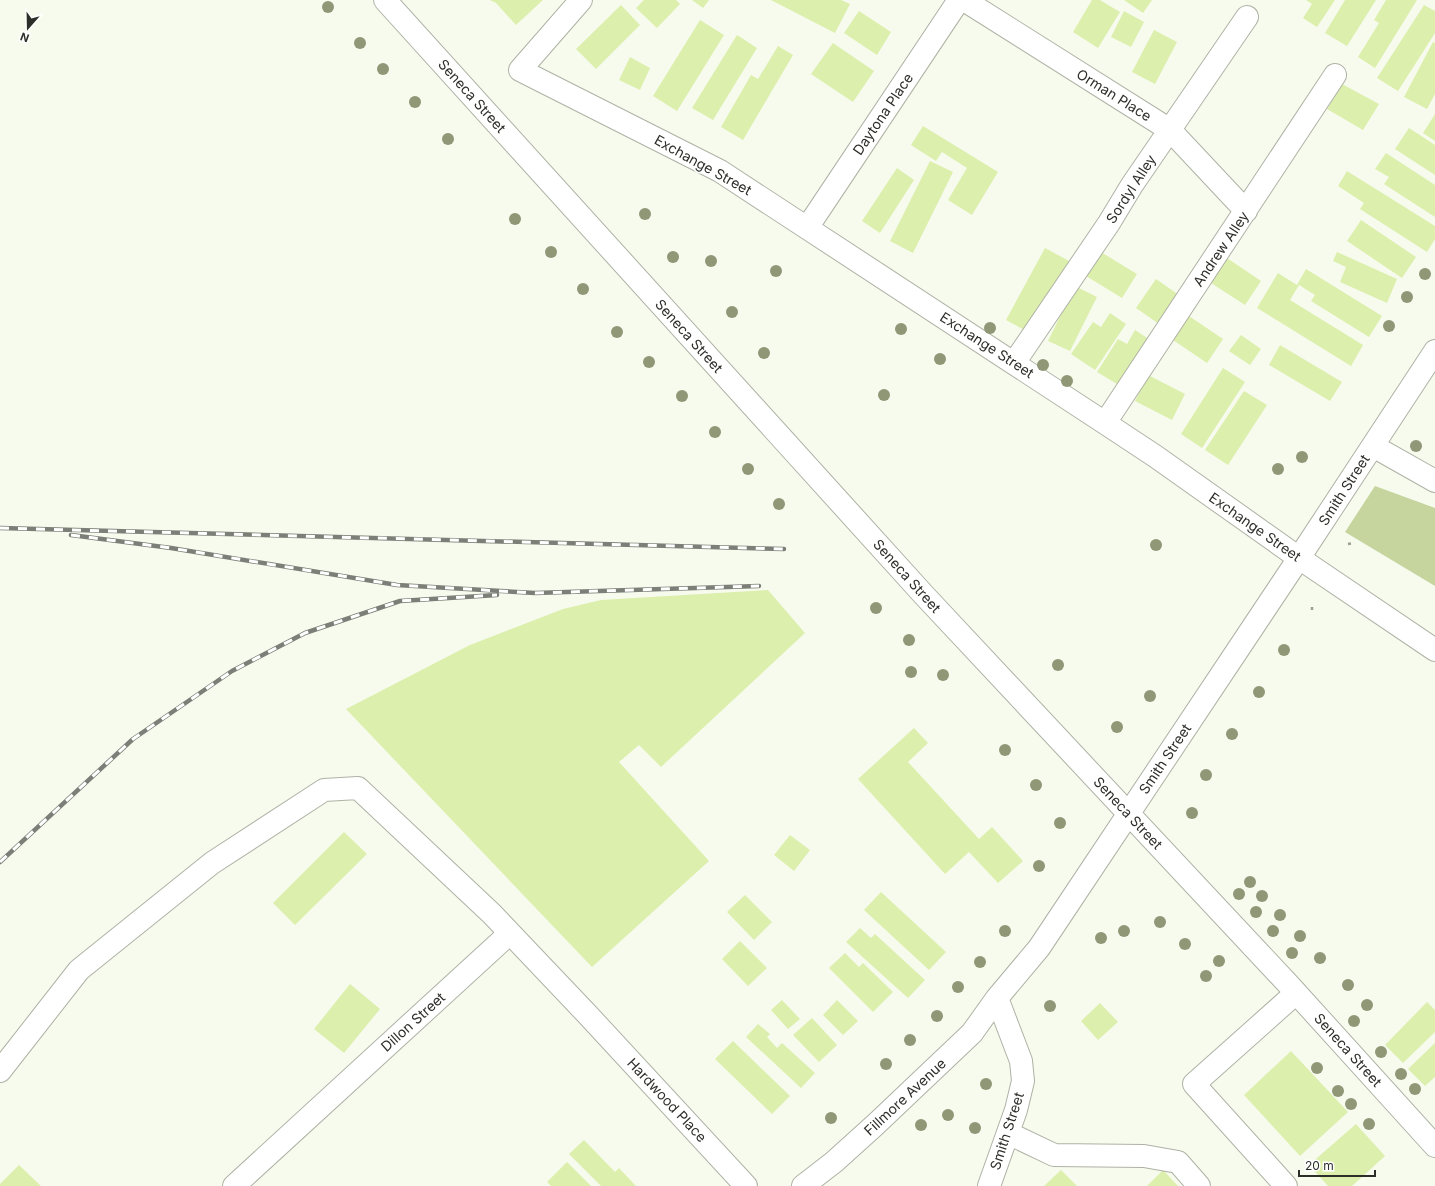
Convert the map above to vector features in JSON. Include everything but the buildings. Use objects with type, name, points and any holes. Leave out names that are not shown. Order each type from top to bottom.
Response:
[{"type":"street","name":"Seneca Street","points":[[385,0],[923,594],[1296,993],[1435,1146]]},
{"type":"street","name":"Exchange Street","points":[[581,0],[520,70],[720,171],[1155,456],[1299,558],[1435,650]]},
{"type":"street","name":"Daytona Place","points":[[807,228],[959,0]]},
{"type":"street","name":"Orman Place","points":[[964,0],[1170,130],[1246,211]]},
{"type":"street","name":"Sordyl Alley","points":[[1014,363],[1247,17]]},
{"type":"street","name":"Andrew Alley","points":[[1105,423],[1335,75]]},
{"type":"street","name":"Smith Street","points":[[989,1186],[1016,1110],[1023,1081],[1021,1061],[997,998],[1040,948],[1435,351]]},
{"type":"street","points":[[1373,446],[1435,481]]},
{"type":"street","points":[[0,1071],[79,970],[212,864],[324,790],[358,788],[492,914],[510,933]]},
{"type":"street","name":"Hardwood Place","points":[[510,933],[746,1186]]},
{"type":"street","name":"Dillon Street","points":[[234,1186],[510,933]]},
{"type":"street","points":[[1286,1186],[1194,1084],[1296,993]]},
{"type":"street","name":"Fillmore Avenue","points":[[803,1186],[834,1162],[875,1125],[972,1033],[997,998]]},
{"type":"street","points":[[1008,1133],[1054,1155],[1144,1156],[1178,1162],[1199,1186]]},
{"type":"path","points":[[1348,544],[1354,543]]},
{"type":"path","points":[[1312,607],[1312,612]]},
{"type":"green space","points":[[1375,486],[1435,508],[1435,586],[1345,532]]},
{"type":"railway","points":[[0,528],[784,549]]},
{"type":"railway","points":[[71,535],[171,548],[397,585],[535,593],[759,586]]},
{"type":"railway","points":[[0,862],[133,739],[232,671],[305,633],[400,601],[497,595]]}]
